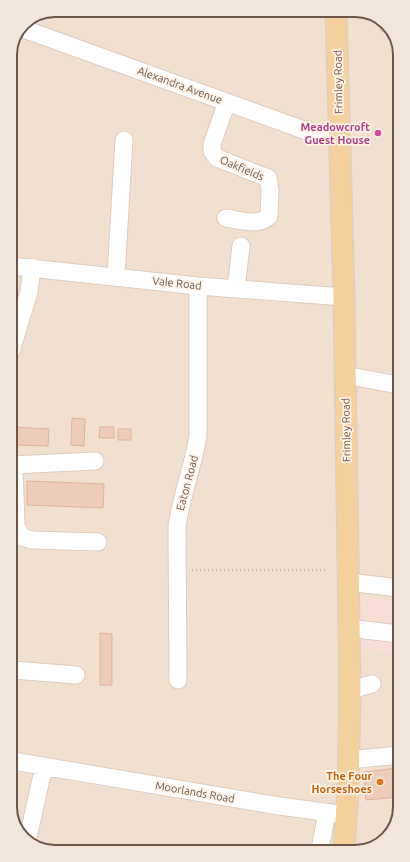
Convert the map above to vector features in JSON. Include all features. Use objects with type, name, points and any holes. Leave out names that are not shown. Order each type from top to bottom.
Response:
[{"type":"main road","name":"Frimley Road","points":[[336,17],[344,297],[350,690],[347,760],[337,814],[343,845]]},
{"type":"street","name":"Alexandra Avenue","points":[[27,30],[315,134],[339,139]]},
{"type":"street","name":"Oakfields","points":[[226,218],[255,222],[265,221],[269,216],[270,190],[268,178],[216,158],[212,151],[212,144],[227,102]]},
{"type":"street","points":[[116,276],[124,140]]},
{"type":"street","points":[[236,289],[241,246]]},
{"type":"street","name":"Vale Road","points":[[17,266],[198,286],[344,297]]},
{"type":"street","points":[[17,330],[28,292],[32,267]]},
{"type":"street","name":"Eaton Road","points":[[178,680],[177,527],[179,507],[195,454],[198,436],[198,286]]},
{"type":"street","points":[[345,375],[393,384]]},
{"type":"street","points":[[17,465],[95,462]]},
{"type":"street","points":[[17,528],[22,537],[32,540],[98,542]]},
{"type":"street","points":[[348,582],[393,587]]},
{"type":"street","points":[[348,628],[393,633]]},
{"type":"street","points":[[17,670],[76,675]]},
{"type":"street","points":[[350,690],[372,684]]},
{"type":"street","points":[[347,760],[393,756]]},
{"type":"street","name":"Moorlands Road","points":[[17,762],[337,814]]},
{"type":"street","points":[[29,835],[44,766]]},
{"type":"street","points":[[322,845],[337,814]]},
{"type":"path","points":[[178,570],[328,570]]},
{"type":"shaded area","points":[[358,17],[376,23],[384,30],[390,40],[393,55],[393,812],[390,822],[384,832],[370,842],[355,845],[52,845],[34,839],[28,834],[20,822],[17,807],[17,52],[21,38],[30,26],[47,18]]},
{"type":"shaded area","points":[[358,595],[393,599],[393,652],[357,648]]},
{"type":"shaded area","points":[[393,769],[393,800],[361,803],[364,772]]},
{"type":"building","points":[[72,418],[85,419],[84,446],[71,445]]},
{"type":"building","points":[[17,427],[49,429],[48,446],[17,445]]},
{"type":"building","points":[[100,427],[114,427],[114,438],[99,438]]},
{"type":"building","points":[[118,429],[131,429],[131,440],[118,440]]},
{"type":"building","points":[[27,481],[104,484],[103,508],[27,505]]},
{"type":"building","points":[[100,633],[112,634],[112,685],[100,685]]},
{"type":"building","points":[[393,768],[393,798],[366,800],[364,772]]},
{"type":"place","name":"Meadowcroft Guest House","points":[[378,133]]},
{"type":"place","name":"The Four Horseshoes","points":[[380,782]]}]
